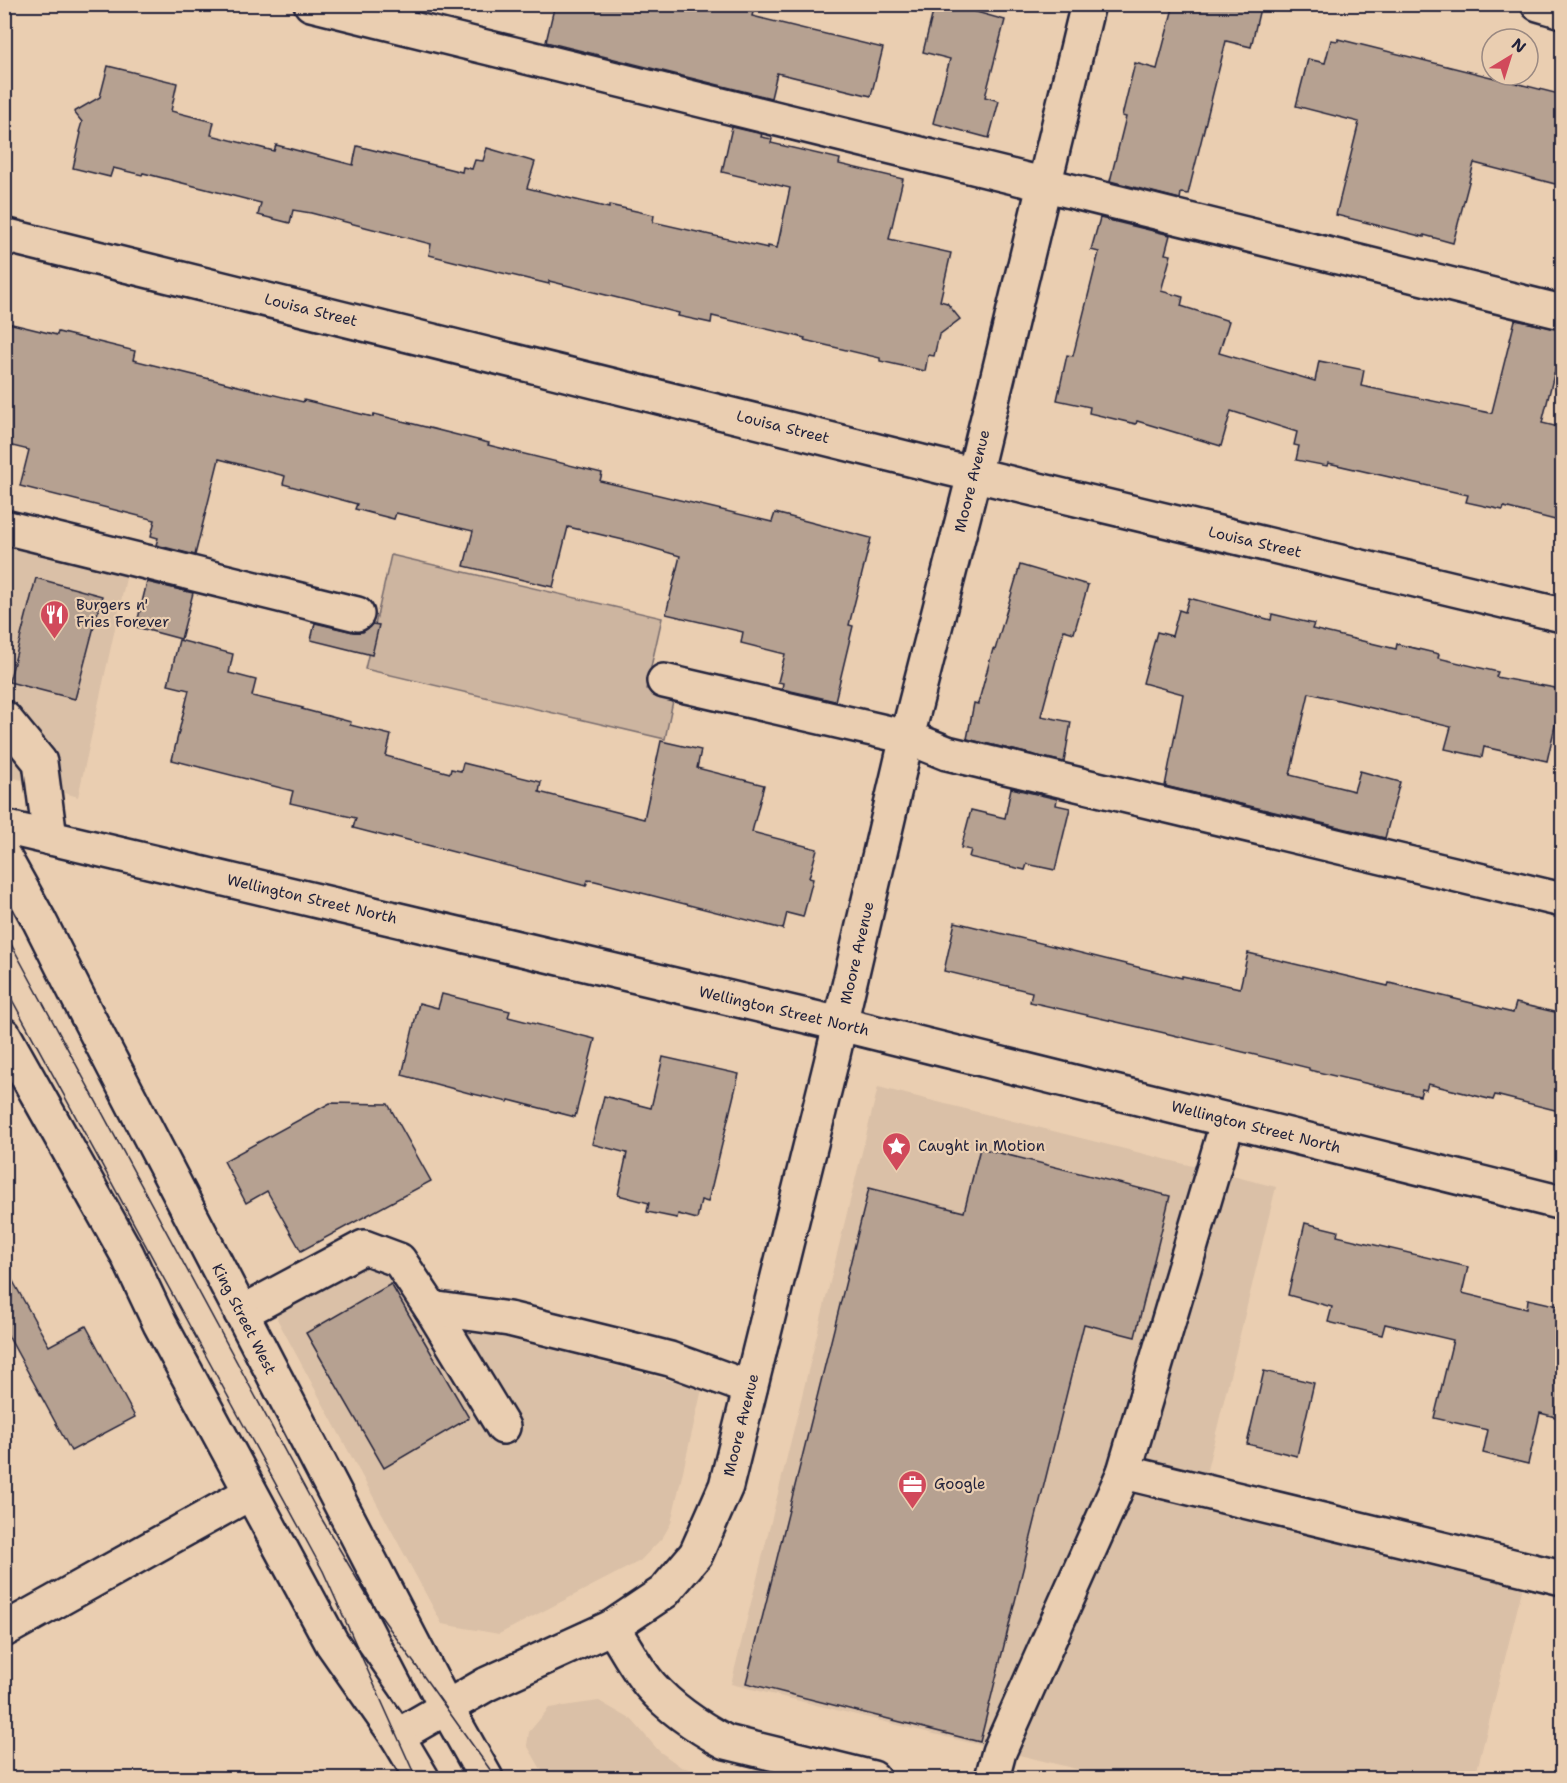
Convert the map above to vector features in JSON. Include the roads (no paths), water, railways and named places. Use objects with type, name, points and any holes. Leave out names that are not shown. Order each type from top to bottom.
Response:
[{"type":"street","points":[[311,4],[1563,312]]},
{"type":"street","name":"Moore Avenue","points":[[397,1736],[487,1684],[612,1627],[664,1592],[696,1554],[726,1486],[840,1024],[907,737],[974,475],[1088,4]]},
{"type":"street","points":[[1538,4],[1563,11]]},
{"type":"street","name":"Louisa Street","points":[[4,235],[974,475],[1563,615]]},
{"type":"street","points":[[4,527],[357,614]]},
{"type":"street","points":[[664,681],[907,737],[947,753],[1563,900]]},
{"type":"street","points":[[4,718],[40,762],[50,838]]},
{"type":"street","name":"Wellington Street North","points":[[4,827],[840,1024],[1563,1203]]},
{"type":"street","name":"King Street West","points":[[4,857],[39,920],[446,1707],[486,1779]]},
{"type":"street","points":[[4,1035],[127,1254],[160,1324],[332,1643],[397,1736],[422,1779]]},
{"type":"street","points":[[992,1779],[999,1752],[1124,1472],[1228,1120]]},
{"type":"street","points":[[241,1313],[364,1247],[399,1260],[503,1427]]},
{"type":"street","points":[[431,1308],[509,1319],[575,1335],[670,1359],[750,1388]]},
{"type":"street","points":[[1124,1472],[1563,1578]]},
{"type":"street","points":[[4,1630],[250,1493]]},
{"type":"street","points":[[612,1627],[650,1685],[682,1716],[704,1730],[726,1742],[873,1779]]},
{"type":"tram line","points":[[4,931],[320,1516],[370,1601],[496,1778]]},
{"type":"tram line","points":[[4,985],[323,1571],[416,1778]]},
{"type":"place","name":"Burgers n' Fries Forever","points":[[55,640]]},
{"type":"place","name":"Caught in Motion","points":[[897,1172]]},
{"type":"place","name":"Google","points":[[913,1510]]}]
